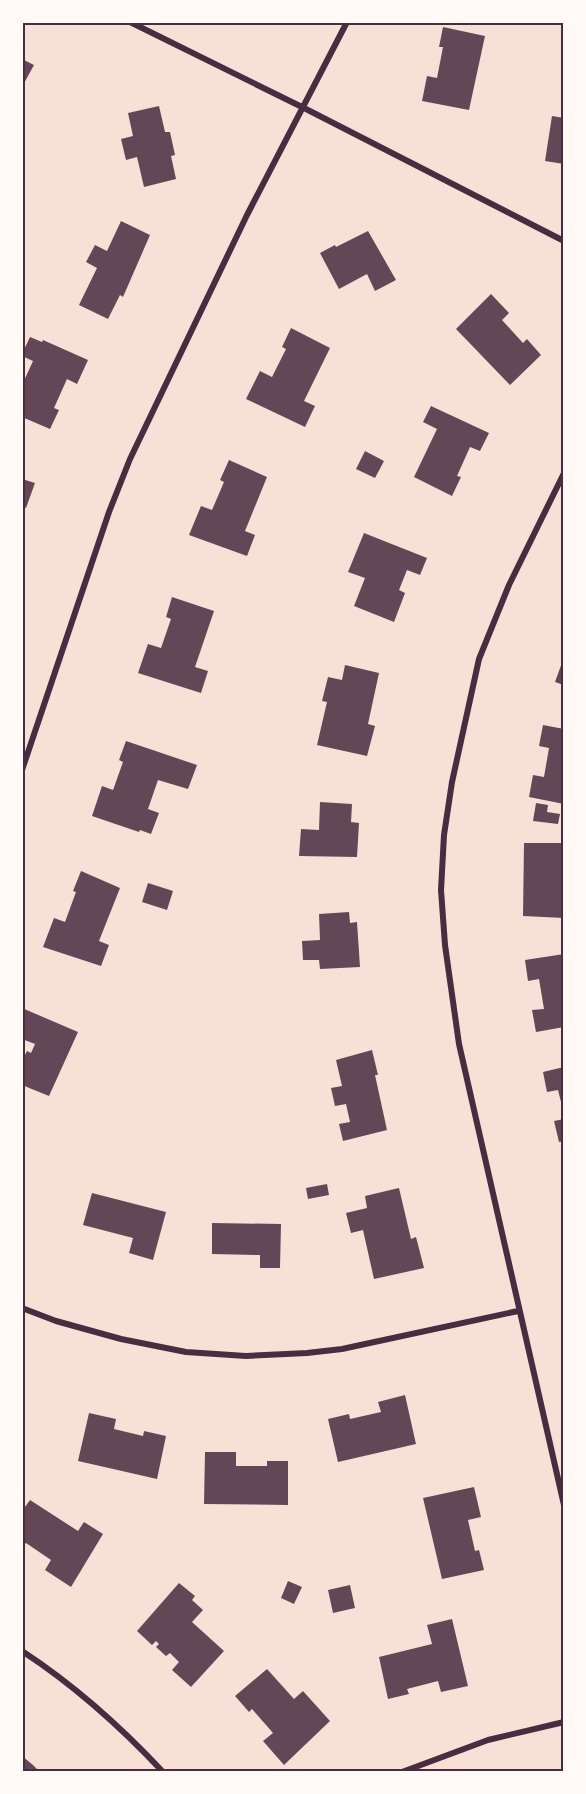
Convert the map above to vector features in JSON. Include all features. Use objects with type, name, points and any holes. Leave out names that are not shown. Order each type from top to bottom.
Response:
[{"type":"street","points":[[130,22],[564,241]]},
{"type":"street","points":[[22,770],[109,513],[130,459],[247,215],[347,22]]},
{"type":"street","points":[[564,473],[509,585],[479,660],[452,782],[444,835],[441,891],[445,945],[459,1044],[564,1505]]},
{"type":"street","points":[[22,1308],[57,1321],[121,1339],[186,1352],[246,1356],[342,1349],[518,1311]]},
{"type":"street","points":[[22,1651],[87,1699],[129,1736],[164,1772]]},
{"type":"street","points":[[402,1772],[488,1740],[564,1722]]},
{"type":"building","points":[[443,27],[485,36],[469,110],[422,101],[427,76],[437,78],[443,47],[439,47]]},
{"type":"building","points":[[22,59],[34,65],[22,87]]},
{"type":"building","points":[[159,106],[165,132],[170,132],[175,155],[171,156],[176,179],[144,187],[137,157],[126,160],[121,139],[133,136],[128,113]]},
{"type":"building","points":[[552,116],[564,118],[564,164],[545,161]]},
{"type":"building","points":[[121,221],[150,235],[123,297],[120,295],[108,319],[79,305],[97,268],[86,262],[95,245],[107,251]]},
{"type":"building","points":[[368,231],[396,280],[375,291],[367,274],[339,289],[320,253]]},
{"type":"building","points":[[491,294],[509,313],[502,320],[523,343],[527,339],[541,355],[510,385],[456,329]]},
{"type":"building","points":[[291,328],[330,348],[304,401],[315,406],[305,427],[246,399],[260,371],[272,377],[286,349],[282,347]]},
{"type":"building","points":[[30,337],[42,342],[43,340],[88,360],[77,384],[67,379],[54,408],[59,410],[50,429],[22,417],[22,385],[33,361],[22,354]]},
{"type":"building","points":[[431,406],[489,433],[480,451],[470,447],[457,476],[461,477],[452,496],[414,477],[437,429],[423,422]]},
{"type":"building","points":[[365,451],[384,461],[375,478],[356,469]]},
{"type":"building","points":[[229,460],[267,477],[245,531],[255,535],[247,556],[189,535],[201,506],[212,510],[224,482],[220,480]]},
{"type":"building","points":[[22,479],[35,483],[26,508],[22,506]]},
{"type":"building","points":[[364,533],[427,558],[420,575],[407,570],[399,590],[405,593],[394,622],[354,606],[365,578],[348,572]]},
{"type":"building","points":[[172,597],[214,611],[195,667],[208,671],[201,693],[138,673],[148,644],[161,648],[171,619],[166,617]]},
{"type":"building","points":[[564,660],[564,685],[555,682]]},
{"type":"building","points":[[345,665],[379,673],[368,724],[375,726],[367,756],[317,745],[327,702],[322,701],[328,677],[342,680]]},
{"type":"building","points":[[543,725],[564,729],[564,804],[529,797],[533,775],[544,777],[549,748],[539,746]]},
{"type":"building","points":[[126,741],[197,765],[188,789],[158,780],[148,809],[159,813],[151,834],[92,816],[102,786],[113,790],[123,762],[119,760]]},
{"type":"building","points":[[320,802],[352,804],[351,822],[359,823],[357,857],[299,856],[301,829],[319,830]]},
{"type":"building","points":[[536,803],[548,805],[547,812],[560,814],[558,824],[533,821]]},
{"type":"building","points":[[524,843],[564,843],[564,918],[523,916]]},
{"type":"building","points":[[81,871],[120,888],[99,941],[109,945],[101,966],[43,947],[54,918],[65,922]]},
{"type":"building","points":[[148,883],[173,891],[167,910],[142,902]]},
{"type":"building","points":[[349,912],[350,923],[357,922],[360,967],[320,969],[319,960],[303,960],[302,941],[320,940],[319,914]]},
{"type":"building","points":[[564,954],[564,1027],[536,1032],[532,1010],[544,1009],[539,979],[528,981],[525,960]]},
{"type":"building","points":[[22,1008],[78,1032],[49,1096],[22,1085],[22,1061],[27,1051],[31,1053],[35,1044],[22,1039]]},
{"type":"building","points":[[372,1050],[387,1130],[343,1141],[339,1124],[350,1122],[346,1104],[335,1106],[331,1088],[342,1086],[336,1060]]},
{"type":"building","points":[[564,1067],[563,1110],[558,1090],[547,1092],[543,1072]]},
{"type":"building","points":[[564,1119],[564,1141],[559,1142],[554,1121]]},
{"type":"building","points":[[327,1184],[329,1195],[308,1199],[306,1188]]},
{"type":"building","points":[[399,1188],[411,1239],[416,1237],[424,1268],[374,1279],[363,1230],[351,1233],[346,1213],[367,1208],[365,1196]]},
{"type":"building","points":[[92,1193],[166,1212],[153,1260],[129,1253],[133,1238],[83,1225]]},
{"type":"building","points":[[212,1223],[281,1224],[280,1268],[260,1268],[260,1255],[212,1254]]},
{"type":"building","points":[[405,1395],[416,1444],[338,1462],[328,1419],[349,1414],[350,1419],[381,1412],[378,1402]]},
{"type":"building","points":[[89,1413],[116,1419],[114,1429],[143,1436],[144,1431],[166,1436],[157,1479],[78,1461]]},
{"type":"building","points":[[205,1452],[236,1452],[236,1466],[267,1466],[267,1461],[288,1461],[288,1505],[204,1504]]},
{"type":"building","points":[[474,1487],[481,1517],[468,1520],[475,1551],[479,1550],[484,1570],[442,1579],[423,1498]]},
{"type":"building","points":[[30,1500],[78,1531],[84,1522],[103,1534],[71,1587],[45,1570],[51,1560],[26,1543],[22,1547],[22,1511]]},
{"type":"building","points":[[288,1581],[302,1587],[294,1604],[281,1598]]},
{"type":"building","points":[[179,1583],[195,1596],[192,1600],[203,1610],[192,1622],[224,1651],[191,1687],[172,1670],[179,1662],[170,1653],[166,1656],[156,1647],[159,1644],[156,1641],[152,1645],[137,1631]]},
{"type":"building","points":[[350,1585],[355,1608],[333,1613],[328,1590]]},
{"type":"building","points":[[452,1619],[468,1686],[441,1692],[438,1681],[407,1689],[409,1694],[388,1699],[379,1657],[432,1644],[427,1625]]},
{"type":"building","points":[[267,1669],[294,1699],[303,1691],[330,1721],[284,1765],[263,1741],[273,1733],[252,1709],[249,1712],[235,1696]]},
{"type":"building","points":[[22,1756],[33,1765],[40,1772],[22,1772]]}]
